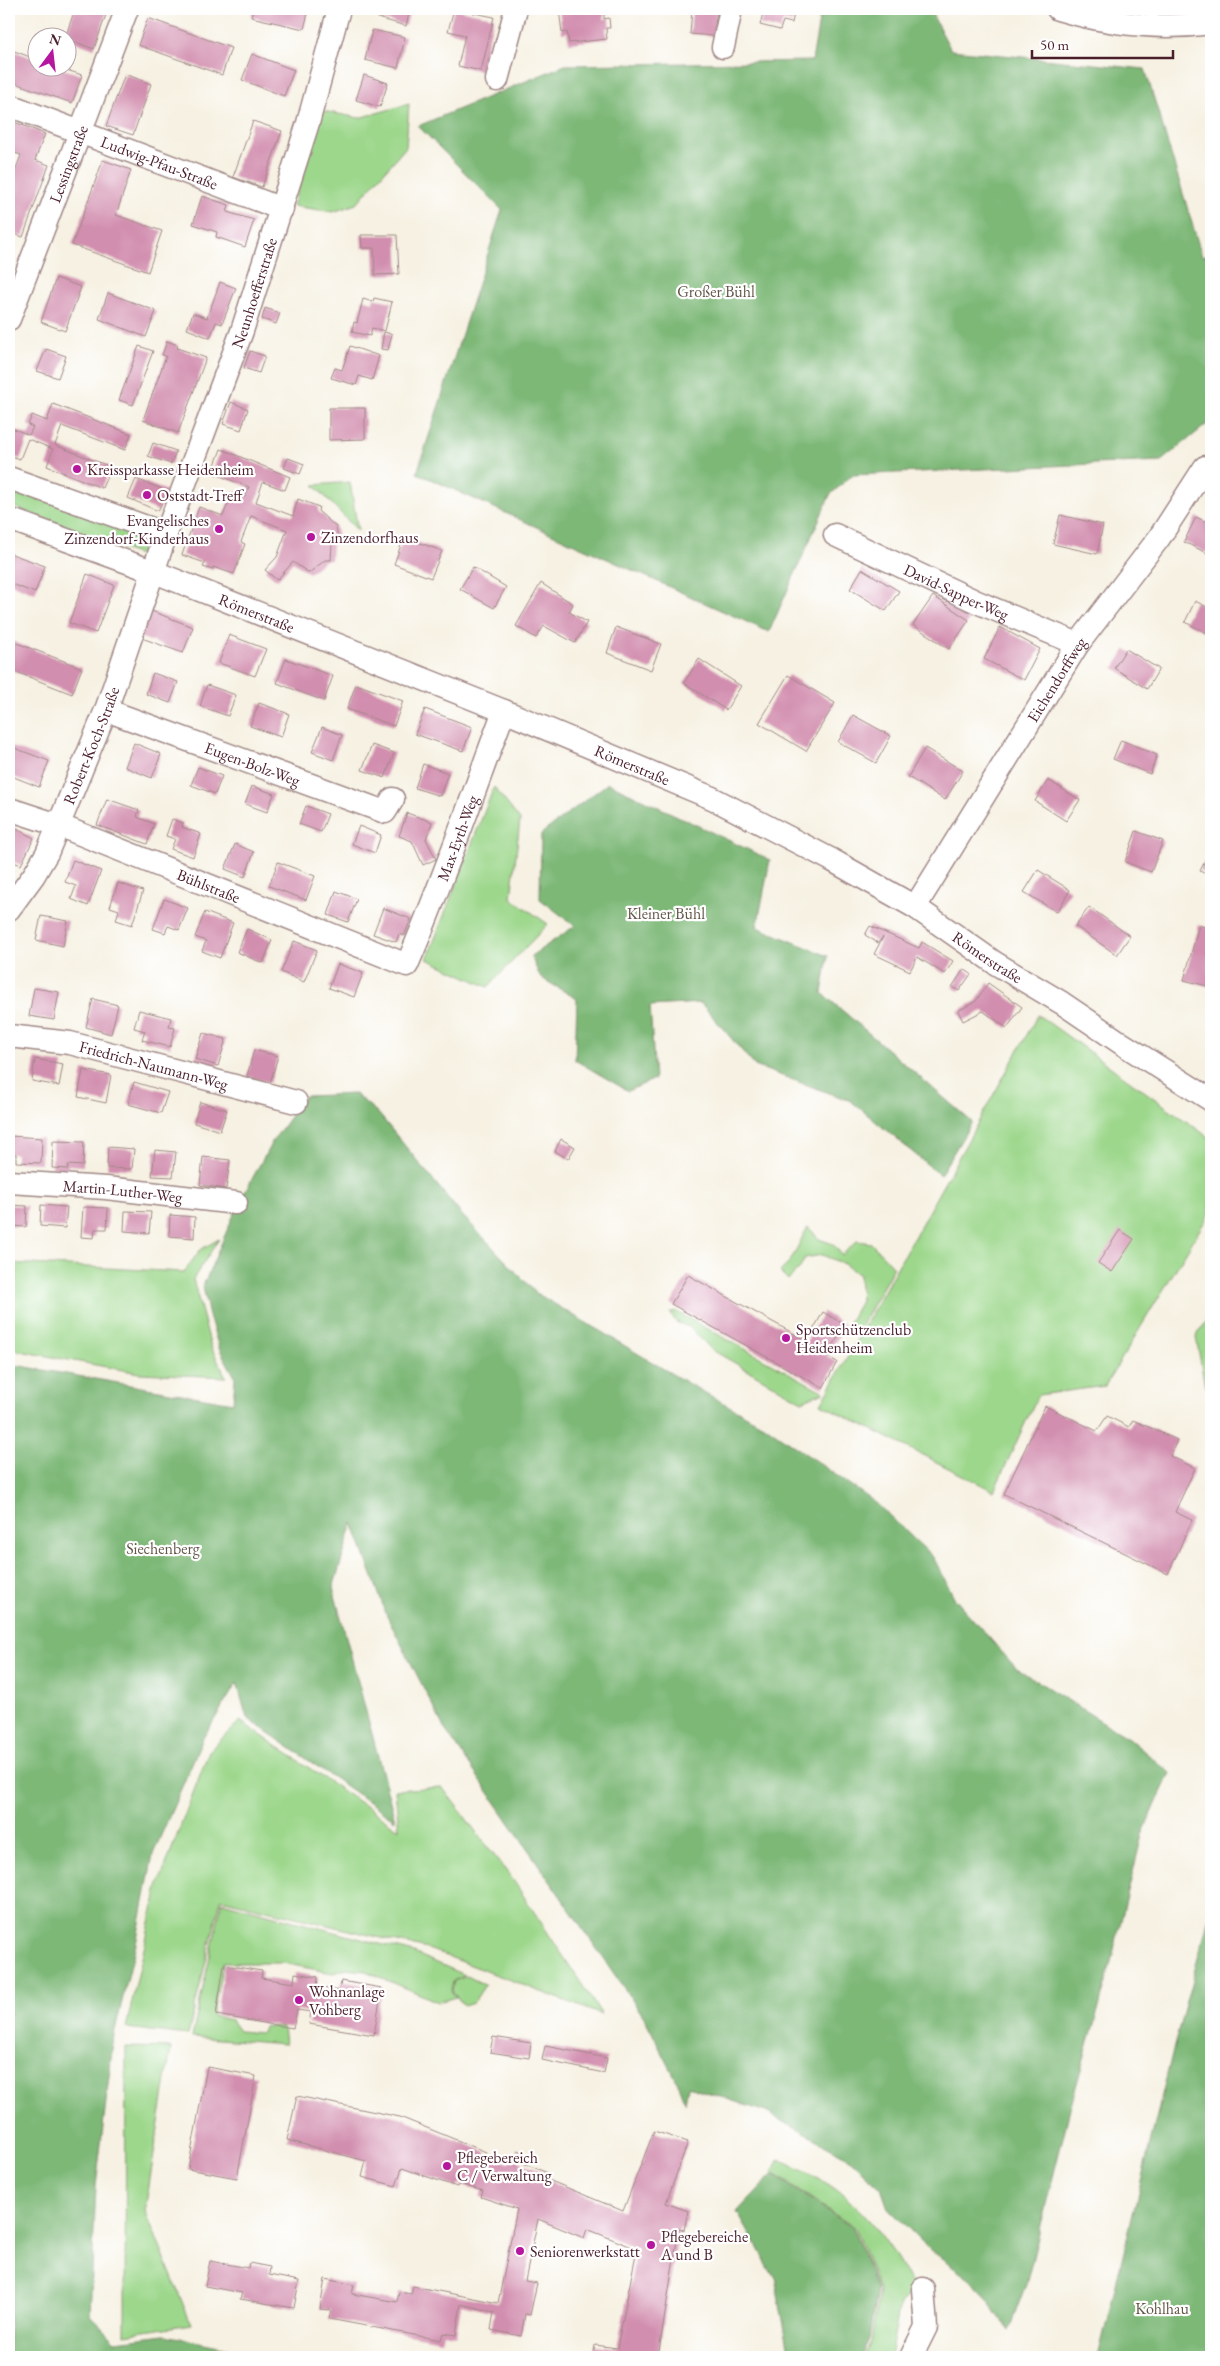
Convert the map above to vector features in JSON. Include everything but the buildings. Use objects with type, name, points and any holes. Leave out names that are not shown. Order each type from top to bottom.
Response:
[{"type":"street","name":"Lessingstraße","points":[[9,319],[127,9]]},
{"type":"street","name":"Neunhoefferstraße","points":[[152,571],[242,331],[282,209],[339,9]]},
{"type":"street","points":[[497,80],[516,9]]},
{"type":"street","points":[[723,47],[731,9]]},
{"type":"street","points":[[1058,9],[1093,19],[1134,26],[1211,23]]},
{"type":"street","name":"Ludwig-Pfau-Straße","points":[[9,105],[282,209]]},
{"type":"street","name":"Eichendorffweg","points":[[915,907],[1078,644],[1159,538],[1205,467],[1211,470]]},
{"type":"street","points":[[9,478],[166,534]]},
{"type":"street","name":"Römerstraße","points":[[9,519],[152,571],[504,711],[712,798],[830,859],[915,907],[995,962],[1062,1003],[1121,1044],[1211,1100]]},
{"type":"street","name":"David-Sapper-Weg","points":[[835,535],[977,602],[1078,644]]},
{"type":"street","name":"Robert-Koch-Straße","points":[[9,909],[34,875],[47,853],[106,710],[152,571]]},
{"type":"street","name":"Eugen-Bolz-Weg","points":[[106,710],[385,812],[393,799]]},
{"type":"street","name":"Max-Eyth-Weg","points":[[407,965],[439,890],[504,711]]},
{"type":"street","name":"Bühlstraße","points":[[9,809],[58,825],[407,965]]},
{"type":"street","name":"Friedrich-Naumann-Weg","points":[[9,1036],[70,1043],[296,1102]]},
{"type":"street","name":"Martin-Luther-Weg","points":[[9,1182],[106,1188],[236,1203]]},
{"type":"street","points":[[911,2357],[926,2327],[923,2289]]},
{"type":"green space","name":"Großer Bühl","points":[[821,9],[917,9],[932,14],[951,50],[1145,69],[1202,256],[1211,253],[1211,421],[1161,461],[852,475],[830,495],[769,632],[417,473],[502,210],[418,126],[565,65],[812,61]]},
{"type":"green space","points":[[409,104],[406,147],[356,204],[333,212],[293,206],[323,111],[359,118]]},
{"type":"green space","points":[[9,480],[148,533],[139,555],[9,505]]},
{"type":"green space","points":[[350,482],[358,531],[314,485]]},
{"type":"green space","name":"Kleiner Bühl","points":[[608,783],[770,860],[757,927],[828,956],[822,993],[972,1122],[940,1175],[851,1101],[755,1066],[701,1003],[650,1006],[655,1079],[628,1091],[575,1060],[577,999],[540,977],[531,956],[575,926],[540,899],[541,834]]},
{"type":"green space","points":[[494,787],[520,820],[511,898],[548,924],[488,987],[427,959]]},
{"type":"green space","points":[[1038,1015],[1211,1139],[1211,1211],[1105,1386],[1038,1395],[994,1491],[821,1404]]},
{"type":"green space","name":"Siechenberg","points":[[355,1094],[378,1113],[461,1214],[536,1293],[689,1384],[767,1427],[876,1503],[933,1557],[955,1599],[1016,1668],[1127,1737],[1170,1773],[1142,1835],[1105,1986],[1073,2097],[1027,2281],[1009,2330],[972,2280],[929,2249],[888,2208],[881,2188],[844,2155],[766,2112],[688,2086],[685,2103],[675,2077],[644,2017],[444,1728],[387,1616],[353,1523],[333,1588],[395,1820],[247,1718],[237,1683],[203,1738],[153,1854],[136,1944],[114,2034],[96,2186],[90,2315],[116,2341],[165,2335],[272,2357],[9,2357],[9,1364],[233,1403],[235,1377],[219,1348],[208,1312],[203,1286],[238,1205],[272,1142],[305,1096]]},
{"type":"green space","points":[[808,1227],[819,1239],[833,1244],[842,1255],[857,1241],[871,1243],[894,1267],[856,1334],[847,1326],[861,1301],[859,1275],[844,1264],[822,1255],[805,1258],[800,1268],[788,1280],[780,1272],[793,1256]]},
{"type":"green space","points":[[219,1239],[193,1279],[211,1347],[226,1377],[139,1373],[9,1349],[9,1263],[184,1272],[200,1250]]},
{"type":"green space","points":[[675,1311],[824,1392],[802,1401],[712,1350],[689,1327],[676,1322],[670,1313]]},
{"type":"green space","points":[[1211,1314],[1211,1390],[1205,1386],[1196,1337]]},
{"type":"green space","points":[[240,1721],[399,1829],[395,1790],[442,1787],[513,1880],[602,2015],[431,1950],[221,1899],[188,2035],[126,2028],[159,1883],[209,1751]]},
{"type":"green space","points":[[222,1902],[414,1953],[465,1975],[453,1981],[451,1991],[456,1997],[438,2002],[366,1971],[346,1969],[333,1973],[283,1963],[223,1963],[212,2016],[231,2020],[239,2031],[262,2033],[264,2026],[283,2027],[285,2044],[192,2037]]},
{"type":"green space","name":"Kohlhau","points":[[1211,1910],[1211,2357],[1098,2357],[1173,2050]]},
{"type":"green space","points":[[467,1976],[485,1985],[473,2003],[464,2006],[452,1991],[454,1981]]},
{"type":"green space","points":[[126,2047],[171,2048],[145,2210],[191,2324],[125,2334]]},
{"type":"green space","points":[[779,2159],[828,2184],[847,2198],[880,2234],[907,2275],[914,2290],[900,2303],[890,2357],[863,2357],[871,2341],[879,2291],[855,2228],[772,2172]]},
{"type":"green space","points":[[773,2174],[853,2228],[877,2290],[869,2338],[861,2357],[790,2357],[775,2278],[737,2212]]},
{"type":"place","name":"Kreissparkasse Heidenheim","points":[[77,469]]},
{"type":"place","name":"Oststadt-Treff","points":[[147,495]]},
{"type":"place","name":"Evangelisches Zinzendorf-Kinderhaus","points":[[219,529]]},
{"type":"place","name":"Zinzendorfhaus","points":[[311,537]]},
{"type":"place","name":"Sportschützenclub Heidenheim","points":[[786,1338]]},
{"type":"place","name":"Wohnanlage Vohberg","points":[[299,2000]]},
{"type":"place","name":"Pflegebereich C / Verwaltung","points":[[447,2166]]},
{"type":"place","name":"Pflegebereiche A und B","points":[[651,2245]]},
{"type":"place","name":"Seniorenwerkstatt","points":[[520,2251]]}]
